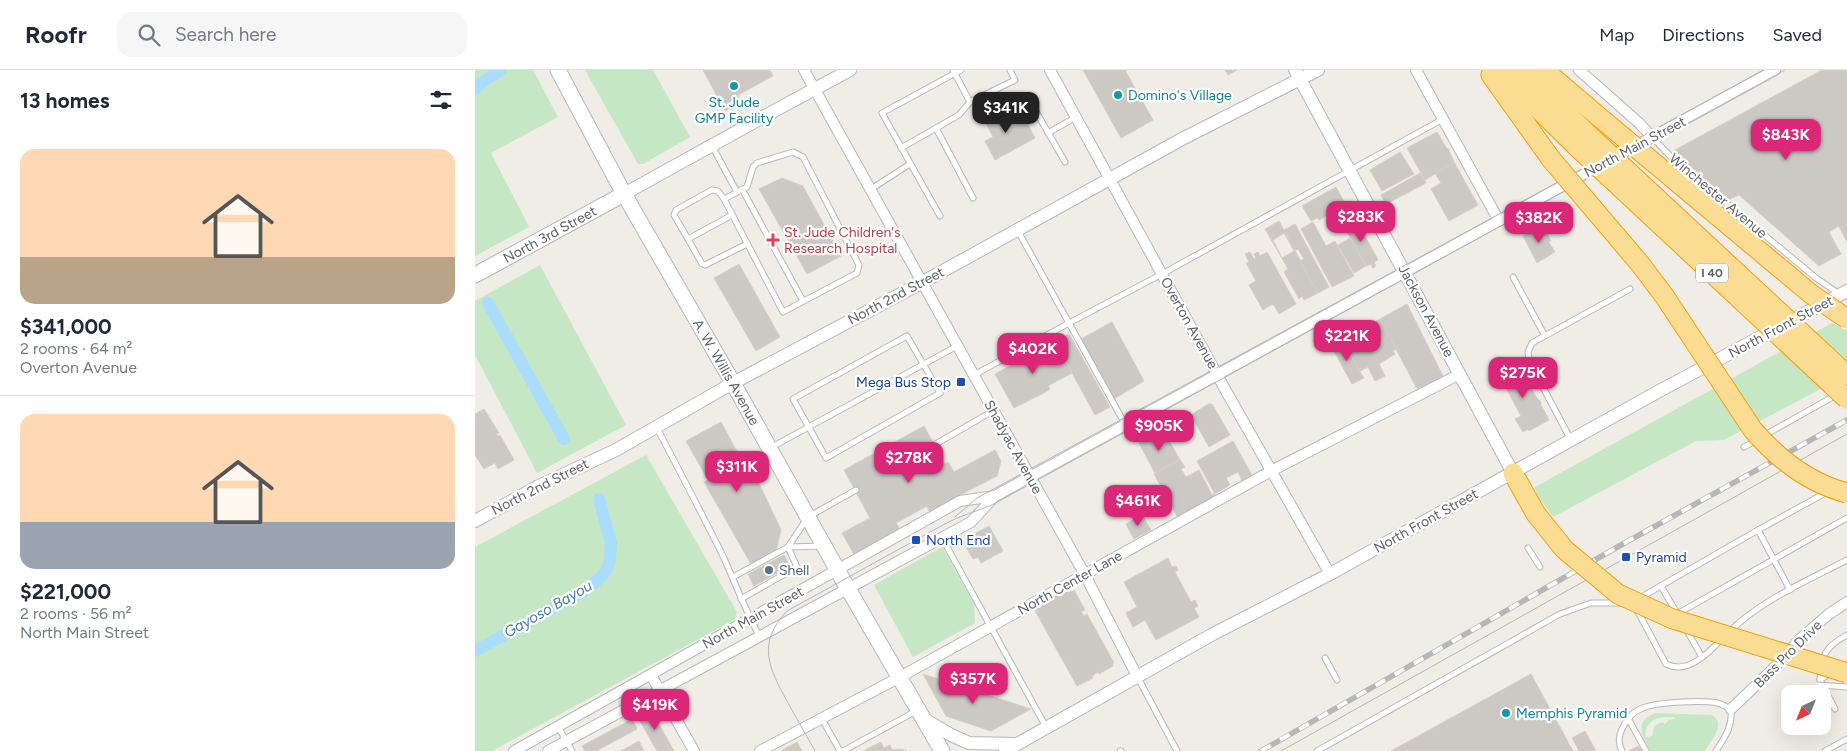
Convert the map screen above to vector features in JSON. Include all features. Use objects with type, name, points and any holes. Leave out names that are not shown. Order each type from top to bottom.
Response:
[{"type":"highway","points":[[1487,70],[1551,159],[1660,291],[1758,436],[1779,457],[1798,472],[1843,490]]},
{"type":"highway","name":"I 40","points":[[1499,70],[1577,147],[1847,400]]},
{"type":"highway","name":"I 40","points":[[1522,70],[1579,126],[1847,375]]},
{"type":"highway","points":[[1544,70],[1811,294],[1847,319]]},
{"type":"highway","points":[[1513,473],[1547,530],[1564,549],[1618,594],[1673,619],[1847,673]]},
{"type":"main road","name":"A. W. Willis Avenue","points":[[558,70],[624,194],[733,383],[837,571],[942,751]]},
{"type":"main road","name":"North 3rd Street","points":[[475,275],[624,194]]},
{"type":"street","name":"Shadyac Avenue","points":[[804,70],[1085,575],[1137,676]]},
{"type":"street","points":[[624,194],[850,70]]},
{"type":"street","name":"Overton Avenue","points":[[1050,70],[1217,375],[1330,574]]},
{"type":"street","name":"North 2nd Street","points":[[475,521],[539,486],[616,450],[657,428],[733,383],[923,282],[1223,117],[1297,74],[1318,70]]},
{"type":"street","points":[[1416,70],[1499,221]]},
{"type":"street","name":"Winchester Avenue","points":[[1579,70],[1639,123],[1652,137]]},
{"type":"street","name":"North Main Street","points":[[548,751],[943,538],[971,522],[995,496],[1775,70]]},
{"type":"street","name":"Jackson Avenue","points":[[1297,74],[1513,473]]},
{"type":"street","name":"North Front Street","points":[[1005,751],[1016,748],[1137,676],[1330,574],[1571,440],[1844,293]]},
{"type":"street","name":"North Center Lane","points":[[760,751],[991,627],[1271,471],[1460,374]]},
{"type":"street","name":"North Main Street","points":[[514,751],[960,501],[995,496]]},
{"type":"street","name":"Bass Pro Drive","points":[[1731,709],[1773,669],[1799,640],[1829,614],[1847,602]]},
{"type":"street","points":[[651,674],[694,751]]},
{"type":"street","points":[[921,715],[951,736],[969,743],[1016,748]]},
{"type":"lane","points":[[940,216],[881,113],[954,72],[961,70]]},
{"type":"lane","points":[[901,148],[959,116],[970,102],[1015,80],[1011,70]]},
{"type":"lane","points":[[954,72],[970,102]]},
{"type":"lane","points":[[1034,108],[1065,162]]},
{"type":"lane","points":[[1048,133],[1076,117]]},
{"type":"lane","points":[[974,375],[1443,120]]},
{"type":"lane","points":[[936,128],[973,198]]},
{"type":"lane","name":"Winchester Avenue","points":[[1652,137],[1671,157],[1817,278],[1844,293]]},
{"type":"lane","points":[[712,146],[803,301]]},
{"type":"lane","points":[[724,199],[747,187],[753,167],[757,163],[793,152],[803,157],[859,265],[859,269],[857,273],[783,312],[724,199],[718,191],[712,190],[676,210],[674,215],[702,264],[705,265],[747,244]]},
{"type":"lane","points":[[871,189],[910,164]]},
{"type":"lane","points":[[688,239],[732,215]]},
{"type":"lane","points":[[1017,230],[1126,425]]},
{"type":"lane","points":[[1513,277],[1545,336]]},
{"type":"lane","points":[[1571,440],[1529,361],[1528,352],[1532,344],[1630,289]]},
{"type":"lane","points":[[907,336],[924,364],[940,393],[826,458],[793,400],[907,336]]},
{"type":"lane","points":[[769,449],[958,346]]},
{"type":"lane","points":[[1744,447],[1847,389]]},
{"type":"lane","points":[[934,445],[993,411]]},
{"type":"lane","points":[[657,428],[733,577],[741,599],[760,637]]},
{"type":"lane","points":[[733,577],[788,547],[808,518],[856,490]]},
{"type":"lane","points":[[1317,751],[1560,614],[1591,603],[1631,603],[1758,530],[1843,490]]},
{"type":"lane","points":[[1677,614],[1847,518]]},
{"type":"lane","points":[[1758,530],[1790,590]]},
{"type":"lane","points":[[943,538],[1047,728]]},
{"type":"lane","points":[[788,547],[824,546]]},
{"type":"lane","points":[[741,599],[797,567],[788,547]]},
{"type":"lane","points":[[1528,548],[1540,567]]},
{"type":"lane","points":[[1631,603],[1640,614],[1666,664],[1673,667],[1689,666],[1713,648],[1741,619],[1790,590],[1847,560]]},
{"type":"lane","points":[[1661,586],[1702,657]]},
{"type":"lane","points":[[1835,709],[1819,682],[1821,665],[1831,644],[1847,634]]},
{"type":"lane","points":[[1325,658],[1337,680]]},
{"type":"lane","points":[[1819,682],[1847,664]]},
{"type":"lane","points":[[1137,676],[1177,751]]},
{"type":"lane","points":[[1819,682],[1847,687]]},
{"type":"lane","points":[[1622,751],[1619,740],[1620,734],[1628,718],[1636,712],[1649,706],[1711,702],[1719,703],[1731,709],[1731,724],[1716,751]]},
{"type":"lane","points":[[822,719],[841,751],[921,715]]},
{"type":"lane","points":[[1628,718],[1646,751]]},
{"type":"lane","points":[[558,726],[572,751]]},
{"type":"lane","points":[[1825,751],[1847,739]]},
{"type":"green space","points":[[475,70],[533,70],[558,117],[491,153],[529,227],[475,256]]},
{"type":"green space","points":[[585,70],[653,70],[690,137],[643,164],[638,164]]},
{"type":"green space","points":[[540,265],[626,425],[537,473],[475,355],[475,301]]},
{"type":"green space","points":[[1832,323],[1847,331],[1847,375],[1724,440],[1696,441],[1553,517],[1537,495],[1535,487]]},
{"type":"green space","points":[[646,455],[737,612],[734,620],[492,751],[475,751],[475,547]]},
{"type":"green space","points":[[942,547],[974,604],[975,623],[913,657],[874,585]]},
{"type":"green space","points":[[1655,713],[1712,715],[1716,718],[1718,727],[1705,751],[1650,751],[1644,740],[1642,729],[1644,720]],"holes":[[[1664,717],[1674,717],[1675,719],[1669,720],[1665,724],[1662,722],[1657,724],[1653,735],[1645,738],[1646,730],[1652,721]]]},
{"type":"building","name":"St. Jude GMP Facility","points":[[703,70],[770,70],[773,76],[738,95],[741,102],[725,111]]},
{"type":"building","name":"Domino's Village","points":[[1083,70],[1125,70],[1153,120],[1121,138]]},
{"type":"building","name":"Domino's Village","points":[[1225,70],[1237,70],[1228,75]]},
{"type":"building","points":[[1822,70],[1847,70],[1847,242],[1839,226],[1829,232],[1841,254],[1819,266],[1739,195],[1728,200],[1673,151]]},
{"type":"building","points":[[998,108],[1008,125],[1016,120],[1018,123],[1025,119],[1035,138],[995,160],[985,141],[993,137],[982,116]]},
{"type":"building","points":[[1437,132],[1448,148],[1454,162],[1425,180],[1407,148]]},
{"type":"building","points":[[1400,152],[1414,174],[1382,191],[1370,170]]},
{"type":"building","points":[[1454,162],[1478,205],[1449,221],[1431,189],[1441,183],[1435,173]]},
{"type":"building","points":[[1420,173],[1426,183],[1386,204],[1381,195]]},
{"type":"building","points":[[782,178],[803,186],[841,256],[807,274],[759,189]]},
{"type":"building","points":[[1336,187],[1346,205],[1319,220],[1317,218],[1311,221],[1302,206]]},
{"type":"building","points":[[1350,219],[1353,224],[1357,221],[1378,260],[1374,262],[1376,266],[1373,268],[1371,264],[1366,266],[1342,223]]},
{"type":"building","points":[[1279,221],[1318,293],[1304,300],[1302,296],[1299,299],[1284,272],[1288,269],[1265,229]],"holes":[[[1284,233],[1294,251],[1282,258],[1273,240]]]},
{"type":"building","points":[[1313,222],[1326,246],[1335,241],[1354,276],[1332,287],[1301,229]]},
{"type":"building","points":[[1295,224],[1329,287],[1318,293],[1300,261],[1304,259],[1298,249],[1295,251],[1284,230]]},
{"type":"building","points":[[1542,225],[1551,241],[1548,241],[1555,252],[1537,263],[1523,236]]},
{"type":"building","points":[[1350,238],[1366,266],[1354,273],[1338,245]]},
{"type":"building","points":[[1250,252],[1254,259],[1256,258],[1254,254],[1258,252],[1260,256],[1267,252],[1296,304],[1279,314],[1273,304],[1263,310],[1249,285],[1256,281],[1246,263],[1249,262],[1245,254]]},
{"type":"building","points":[[739,264],[780,337],[756,351],[714,278]]},
{"type":"building","points":[[1407,304],[1444,378],[1418,389],[1380,319]]},
{"type":"building","points":[[1380,319],[1396,349],[1393,351],[1395,354],[1379,364],[1362,329]]},
{"type":"building","points":[[1112,322],[1144,381],[1114,399],[1081,339]]},
{"type":"building","points":[[1069,334],[1110,407],[1095,415],[1055,342]]},
{"type":"building","points":[[1364,334],[1385,376],[1375,381],[1368,367],[1360,371],[1358,369],[1346,344]]},
{"type":"building","points":[[1343,339],[1364,378],[1352,384],[1331,346]]},
{"type":"building","points":[[1054,341],[1072,373],[1048,386],[1050,389],[1044,393],[1014,408],[995,374]]},
{"type":"building","points":[[1517,363],[1536,397],[1541,402],[1549,420],[1529,431],[1528,429],[1523,432],[1515,419],[1521,416],[1498,373]]},
{"type":"building","points":[[1208,404],[1212,404],[1230,435],[1209,447],[1191,415]]},
{"type":"building","points":[[484,409],[499,433],[496,434],[500,435],[514,460],[498,469],[495,463],[484,469],[475,455],[475,414]]},
{"type":"building","points":[[721,422],[742,461],[744,460],[754,478],[756,477],[781,530],[776,551],[751,564],[704,482],[708,480],[686,441]]},
{"type":"building","points":[[924,426],[945,464],[948,462],[954,472],[995,450],[1001,461],[997,476],[929,511],[927,506],[896,523],[899,528],[854,554],[842,533],[870,518],[844,470]]},
{"type":"building","points":[[1163,430],[1180,460],[1155,473],[1139,443]]},
{"type":"building","points":[[1233,441],[1253,477],[1243,482],[1238,472],[1226,478],[1230,485],[1215,494],[1197,461]]},
{"type":"building","points":[[1180,460],[1185,467],[1181,469],[1186,477],[1199,470],[1212,495],[1214,493],[1216,497],[1178,518],[1154,474]]},
{"type":"building","points":[[1142,515],[1151,530],[1134,539],[1126,524]]},
{"type":"building","points":[[989,526],[1003,551],[981,563],[978,557],[973,559],[963,542],[969,539],[968,537]]},
{"type":"building","name":"Shell","points":[[784,555],[790,566],[754,586],[748,574]]},
{"type":"building","points":[[1168,558],[1172,567],[1176,566],[1178,570],[1175,572],[1191,602],[1195,600],[1198,606],[1194,608],[1199,617],[1156,640],[1145,620],[1133,627],[1126,613],[1137,607],[1124,582]]},
{"type":"building","points":[[1070,589],[1072,592],[1074,590],[1085,610],[1081,612],[1084,616],[1087,614],[1114,663],[1112,664],[1113,666],[1099,674],[1098,672],[1092,676],[1093,678],[1077,686],[1034,609]]},
{"type":"building","points":[[923,674],[1031,709],[991,731],[946,716]]},
{"type":"building","name":"Memphis Pyramid","points":[[1531,674],[1573,751],[1391,751]]},
{"type":"building","points":[[650,708],[674,751],[657,751],[637,716]]},
{"type":"building","points":[[632,719],[637,729],[596,751],[585,751],[582,746]]},
{"type":"building","points":[[1585,731],[1596,751],[1579,751],[1572,738]]},
{"type":"building","points":[[639,741],[644,751],[621,751]]},
{"type":"building","points":[[797,742],[802,751],[781,751]]},
{"type":"building","points":[[881,742],[884,748],[890,745],[892,750],[900,749],[907,751],[863,751]]},
{"type":"building","points":[[1638,746],[1642,751],[1629,751]]},
{"type":"waterway","name":"Gayoso Bayou","points":[[475,89],[501,70]]},
{"type":"waterway","name":"Gayoso Bayou","points":[[488,303],[564,439]]},
{"type":"waterway","name":"Gayoso Bayou","points":[[475,651],[584,591],[601,577],[607,569],[610,559],[611,543],[599,499]]},
{"type":"tram line","points":[[955,517],[977,498],[1764,70]]},
{"type":"tram line","points":[[815,751],[781,690],[771,667],[769,656],[771,634],[787,611],[941,526],[992,505],[1785,70]]},
{"type":"tram line","points":[[1281,751],[1847,434]]},
{"type":"railway","points":[[1261,751],[1621,545],[1847,420]]},
{"type":"place","name":"St. Jude GMP Facility","points":[[734,86]]},
{"type":"place","name":"Domino's Village","points":[[1118,95]]},
{"type":"place","name":"St. Jude Children's Research Hospital","points":[[773,240]]},
{"type":"place","name":"Mega Bus Stop","points":[[961,382]]},
{"type":"place","name":"North End","points":[[916,540]]},
{"type":"place","name":"Pyramid","points":[[1626,557]]},
{"type":"place","name":"Shell","points":[[769,570]]},
{"type":"place","name":"Memphis Pyramid","points":[[1506,713]]}]
